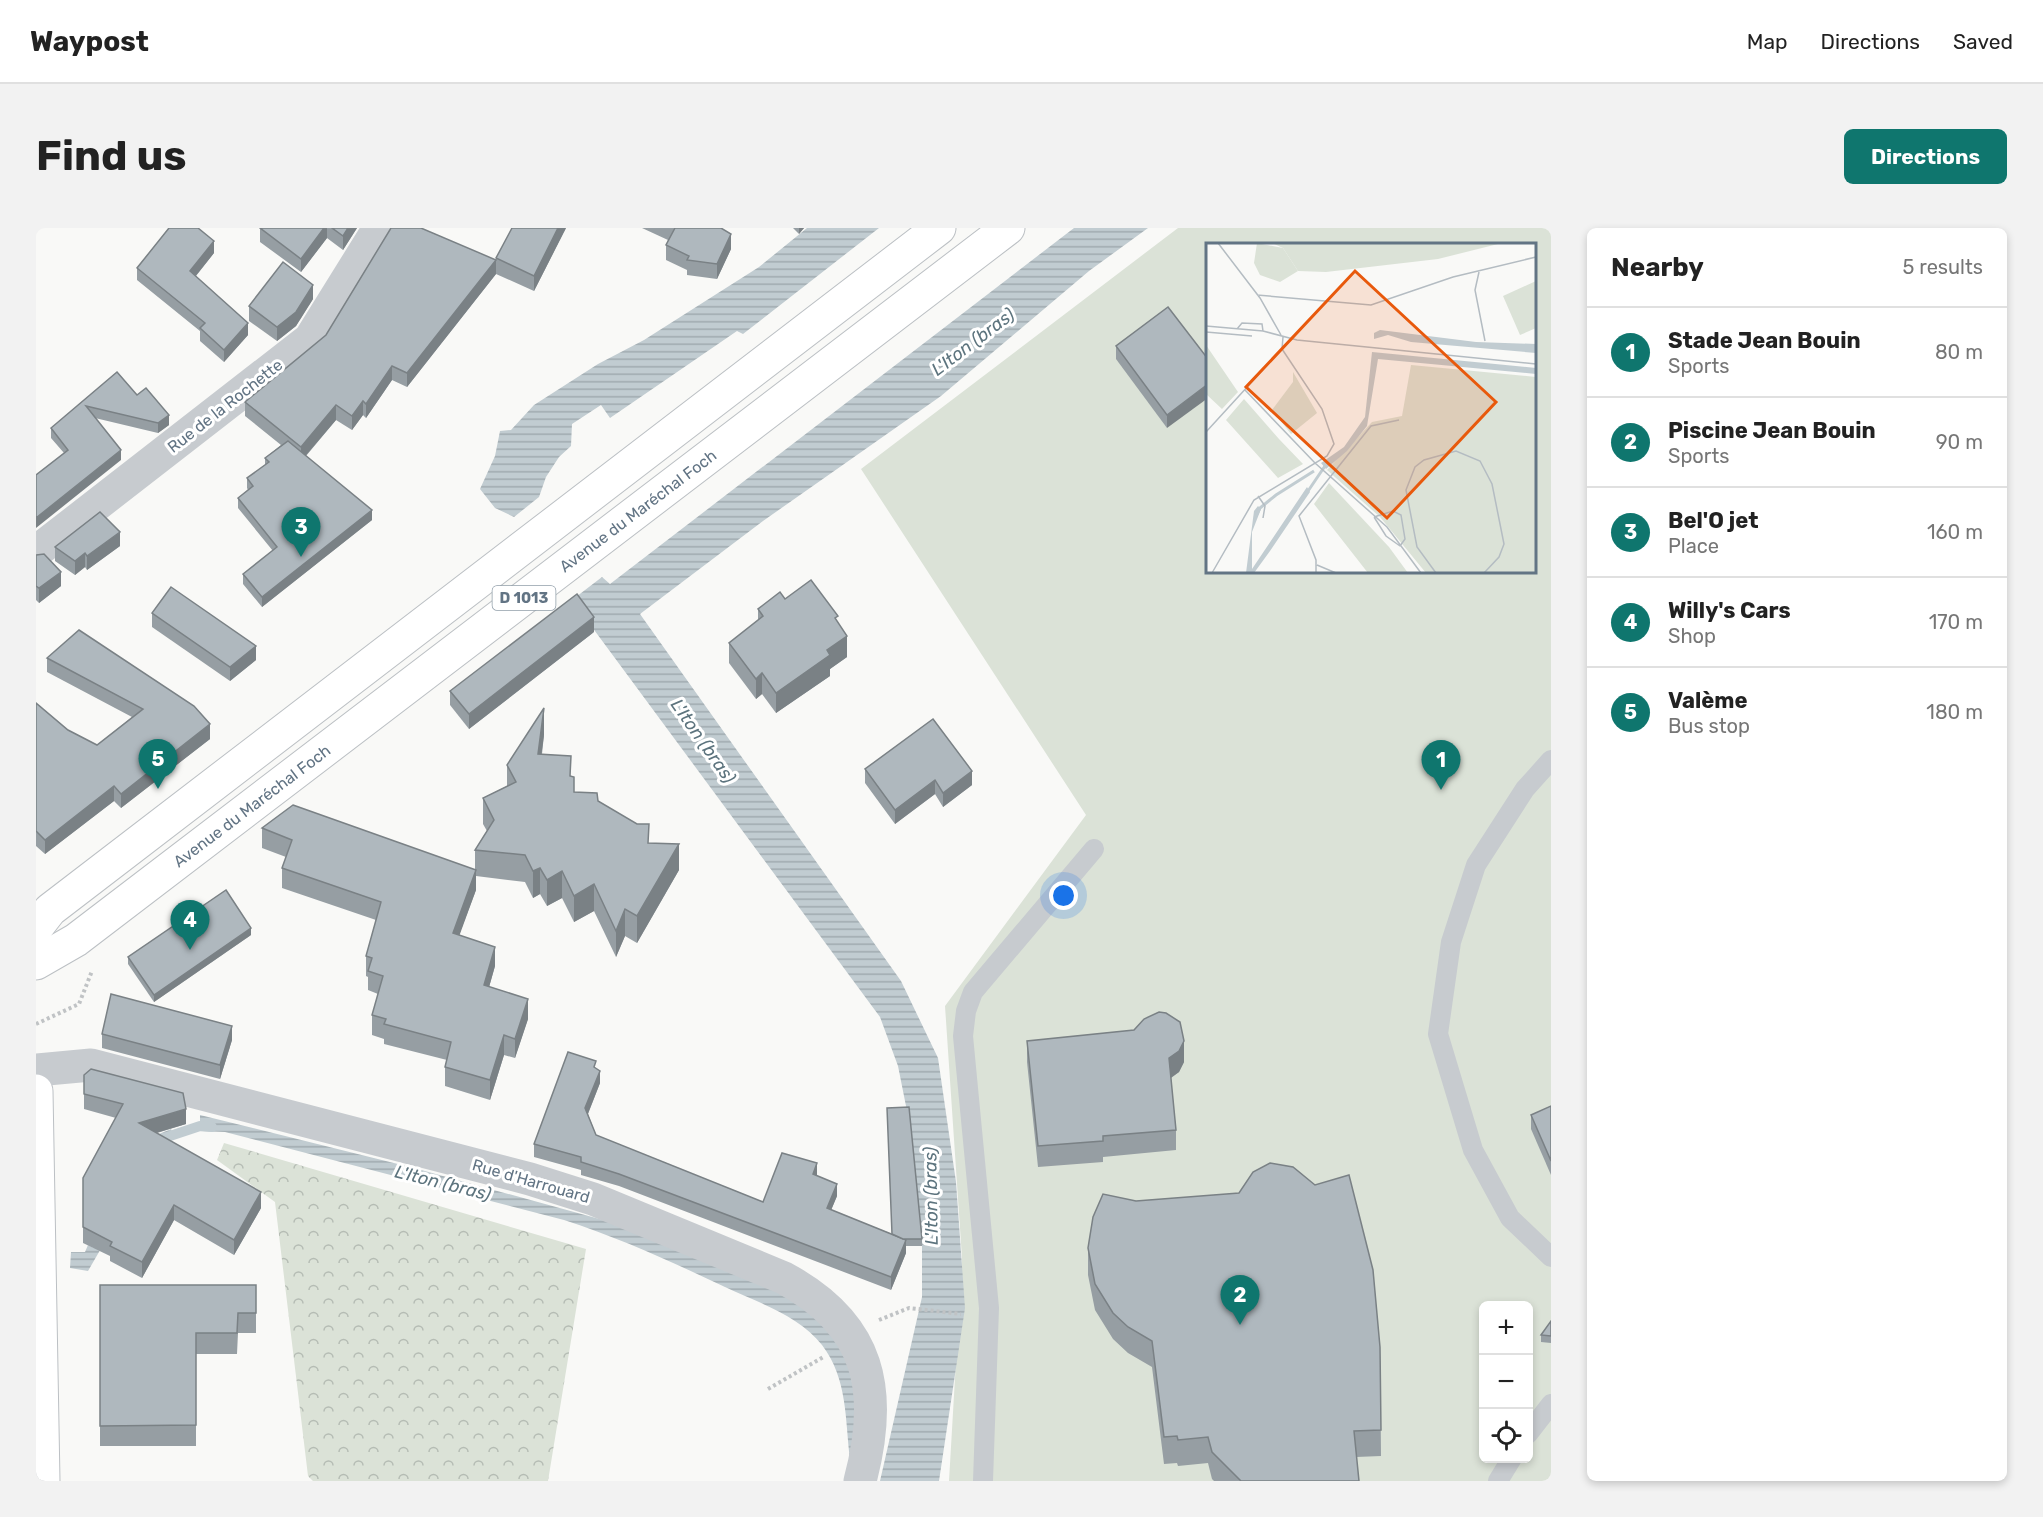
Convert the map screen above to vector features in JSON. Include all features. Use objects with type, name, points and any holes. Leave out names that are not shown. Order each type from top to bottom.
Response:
[{"type":"main road","name":"D 1013","points":[[36,928],[55,907],[939,228]]},
{"type":"main road","name":"Avenue du Maréchal Foch","points":[[36,963],[76,940],[1008,228]]},
{"type":"main road","points":[[36,1091],[43,1481]]},
{"type":"street","name":"Rue de la Rochette","points":[[36,552],[310,339],[379,228]]},
{"type":"street","name":"Rue d'Harrouard","points":[[36,1070],[91,1065],[530,1179],[593,1198],[784,1278],[813,1294],[836,1316],[851,1338],[871,1389],[864,1465]]},
{"type":"lane","points":[[1551,760],[1526,789],[1476,865],[1451,942],[1438,1034],[1473,1150],[1510,1218],[1551,1257]]},
{"type":"lane","points":[[983,1481],[989,1308],[963,1036],[966,1011],[973,992],[1094,849]]},
{"type":"lane","points":[[1533,1427],[1551,1404]]},
{"type":"lane","points":[[1498,1481],[1509,1463]]},
{"type":"path","points":[[36,1024],[79,1004],[94,965],[76,940]]},
{"type":"path","points":[[909,1308],[969,1315]]},
{"type":"path","points":[[768,1389],[822,1358]]},
{"type":"green space","points":[[1178,228],[1551,228],[1551,1481],[949,1481],[962,1258],[945,1006],[1086,815],[861,469]]},
{"type":"green space","points":[[224,1143],[586,1249],[548,1481],[313,1481],[308,1476],[275,1202],[217,1160]]},
{"type":"water","points":[[807,228],[879,228],[743,334],[737,331],[610,418],[601,405],[572,424],[571,446],[559,457],[546,477],[539,497],[514,517],[495,508],[480,489],[495,456],[500,431],[511,430],[534,405],[598,364],[644,340],[759,267]]},
{"type":"water","points":[[1074,228],[1148,228],[1089,271],[941,396],[763,521],[640,614],[901,981],[938,1058],[956,1182],[965,1308],[939,1481],[880,1481],[922,1297],[922,1246],[907,1111],[898,1066],[880,1017],[572,600],[602,577],[610,584]]},
{"type":"water","points":[[200,1115],[414,1168],[614,1223],[791,1298],[824,1323],[847,1359],[857,1405],[850,1459],[844,1400],[837,1372],[822,1345],[813,1335],[777,1311],[646,1251],[585,1227],[225,1132],[200,1131]]},
{"type":"water","points":[[171,1129],[174,1136],[162,1143],[88,1271],[70,1268],[71,1252],[85,1252],[88,1245],[94,1248],[152,1137]]},
{"type":"building","points":[[169,228],[198,228],[214,241],[190,271],[248,323],[224,350],[200,328],[205,323],[137,268]]},
{"type":"building","points":[[260,228],[324,228],[301,259]]},
{"type":"building","points":[[332,228],[348,228],[343,236]]},
{"type":"building","points":[[391,228],[421,228],[496,260],[407,373],[392,366],[366,404],[363,401],[352,416],[336,405],[301,447],[245,402],[326,335]]},
{"type":"building","points":[[512,228],[558,228],[534,276],[496,258]]},
{"type":"building","points":[[675,228],[721,228],[731,234],[717,264],[687,260],[689,256],[666,245]]},
{"type":"building","points":[[283,262],[313,285],[296,312],[277,327],[249,306]]},
{"type":"building","points":[[1168,307],[1206,356],[1206,386],[1167,415],[1116,346]]},
{"type":"building","points":[[117,372],[137,395],[146,388],[169,415],[158,423],[86,406],[121,450],[36,518],[36,475],[68,450],[51,428]]},
{"type":"building","points":[[288,441],[372,510],[262,597],[243,574],[277,547],[238,498],[253,486],[247,478],[269,462],[265,458]]},
{"type":"building","points":[[100,512],[120,532],[87,556],[85,553],[75,561],[55,547]]},
{"type":"building","points":[[44,554],[61,572],[39,588],[36,586],[36,555]]},
{"type":"building","points":[[811,580],[838,616],[835,618],[847,636],[827,650],[830,655],[776,693],[762,673],[756,679],[729,643],[763,616],[758,609],[780,592],[785,599]]},
{"type":"building","points":[[171,587],[256,646],[230,667],[152,613]]},
{"type":"building","points":[[577,594],[594,617],[469,714],[450,691]]},
{"type":"building","points":[[79,630],[194,706],[210,724],[121,794],[114,786],[45,840],[36,831],[36,703],[68,730],[97,745],[143,709],[47,658]]},
{"type":"building","points":[[544,708],[538,754],[571,756],[570,776],[574,777],[574,792],[597,793],[598,801],[637,824],[649,824],[648,843],[679,844],[637,916],[625,909],[616,931],[594,884],[574,896],[562,871],[547,880],[540,868],[533,871],[525,855],[475,850],[494,820],[483,798],[516,782],[507,765]]},
{"type":"building","points":[[933,719],[972,771],[943,793],[935,780],[895,810],[865,769]]},
{"type":"building","points":[[293,805],[476,870],[453,933],[495,947],[484,985],[528,999],[515,1039],[504,1035],[490,1080],[445,1067],[451,1042],[384,1024],[386,1019],[372,1015],[383,976],[368,971],[372,958],[366,956],[381,902],[282,868],[292,840],[262,828]]},
{"type":"building","points":[[226,890],[251,928],[154,995],[128,957]]},
{"type":"building","points":[[111,994],[232,1026],[220,1065],[102,1034]]},
{"type":"building","points":[[1159,1012],[1166,1013],[1180,1022],[1184,1041],[1179,1051],[1169,1058],[1176,1130],[1103,1136],[1103,1141],[1038,1146],[1027,1041],[1134,1030],[1144,1019]]},
{"type":"building","points":[[568,1052],[596,1061],[594,1067],[600,1071],[585,1108],[596,1135],[763,1202],[782,1153],[817,1163],[813,1174],[837,1184],[827,1208],[906,1240],[891,1277],[619,1174],[581,1162],[581,1157],[534,1144]]},
{"type":"building","points":[[91,1069],[183,1093],[186,1109],[139,1123],[261,1192],[234,1240],[174,1205],[142,1262],[110,1246],[112,1242],[83,1227],[83,1178],[123,1104],[84,1094],[84,1075]]},
{"type":"building","points":[[1551,1106],[1551,1161],[1531,1115]]},
{"type":"building","points":[[909,1107],[922,1239],[903,1239],[892,1234],[887,1108]]},
{"type":"building","points":[[1270,1163],[1293,1167],[1315,1185],[1349,1175],[1373,1270],[1380,1347],[1381,1430],[1354,1431],[1359,1481],[1241,1481],[1212,1452],[1208,1437],[1178,1440],[1177,1436],[1164,1437],[1152,1341],[1128,1327],[1113,1313],[1095,1284],[1088,1248],[1093,1217],[1103,1194],[1136,1201],[1239,1193],[1253,1172]]},
{"type":"building","points":[[100,1285],[256,1285],[256,1313],[238,1313],[237,1333],[196,1333],[196,1425],[100,1426]]},
{"type":"building","points":[[1551,1321],[1551,1336],[1541,1335]]},
{"type":"waterway","name":"L'Iton (bras)","points":[[161,1139],[200,1126],[212,1127]]},
{"type":"place","name":"Bel'O jet","points":[[301,557]]},
{"type":"place","name":"Valème","points":[[158,789]]},
{"type":"place","name":"Stade Jean Bouin","points":[[1441,790]]},
{"type":"place","name":"Willy's Cars","points":[[190,950]]},
{"type":"place","name":"Piscine Jean Bouin","points":[[1240,1325]]}]
